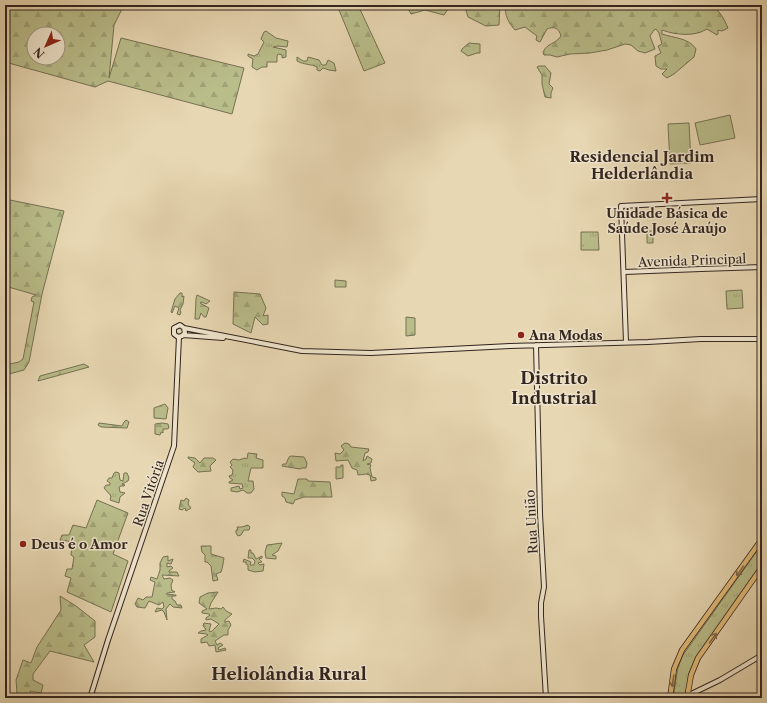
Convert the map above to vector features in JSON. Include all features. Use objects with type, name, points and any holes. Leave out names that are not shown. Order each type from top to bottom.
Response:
[{"type":"main road","points":[[670,698],[674,669],[682,650],[762,539]]},
{"type":"main road","points":[[687,697],[691,675],[698,658],[762,567]]},
{"type":"street","points":[[626,342],[621,206],[762,199]]},
{"type":"street","name":"Avenida Principal","points":[[624,272],[701,268],[762,268]]},
{"type":"street","points":[[236,339],[181,336],[174,334],[174,328],[178,325],[184,328],[236,339],[302,351],[356,352],[701,339],[762,339]]},
{"type":"street","points":[[181,336],[185,331],[184,328]]},
{"type":"street","name":"Rua Vitória","points":[[105,698],[91,695],[108,640],[173,450],[181,336]]},
{"type":"street","name":"Rua União","points":[[536,345],[540,514],[544,587],[541,603],[541,616],[545,698]]},
{"type":"street","points":[[687,697],[720,680],[762,655]]},
{"type":"green space","points":[[5,5],[124,5],[114,25],[109,78],[121,38],[244,68],[232,114],[108,81],[95,87],[5,62]]},
{"type":"green space","points":[[337,5],[358,5],[385,63],[364,71]]},
{"type":"green space","points":[[406,5],[500,5],[499,25],[486,26],[468,17],[465,7],[448,9],[444,15],[425,10],[411,14]]},
{"type":"green space","points":[[505,5],[710,5],[719,12],[728,28],[722,31],[718,30],[717,35],[707,29],[702,32],[691,34],[673,33],[662,30],[662,34],[685,40],[696,49],[694,57],[667,78],[662,74],[667,69],[661,69],[656,66],[655,56],[661,53],[658,46],[662,44],[659,33],[656,29],[650,36],[655,49],[645,53],[638,51],[631,45],[625,44],[607,50],[590,53],[570,54],[557,57],[544,55],[543,52],[545,49],[557,41],[561,36],[558,29],[547,29],[540,42],[536,40],[537,36],[525,27],[515,30],[507,19]]},
{"type":"green space","points":[[266,31],[276,38],[288,41],[287,47],[273,47],[286,50],[286,57],[282,58],[282,55],[278,54],[277,62],[267,62],[267,67],[262,67],[257,70],[252,67],[253,59],[248,56],[248,54],[254,56],[258,54],[264,42],[261,39]]},
{"type":"green space","points":[[469,43],[480,44],[480,53],[468,56],[461,51]]},
{"type":"green space","points":[[297,57],[303,61],[307,61],[308,57],[319,60],[322,65],[326,65],[328,60],[334,63],[336,71],[323,68],[320,71],[317,70],[317,67],[315,66],[297,61]]},
{"type":"green space","points":[[545,66],[551,73],[549,84],[553,88],[551,98],[545,97],[542,84],[542,75],[537,67]]},
{"type":"green space","points":[[730,115],[735,138],[700,145],[695,123]]},
{"type":"green space","points":[[689,123],[691,163],[670,164],[668,124]]},
{"type":"green space","points":[[5,199],[64,211],[42,294],[29,362],[24,370],[5,375],[5,365],[19,362],[23,359],[34,302],[31,301],[32,297],[36,295],[5,286]]},
{"type":"green space","points":[[647,231],[653,231],[653,243],[647,243]]},
{"type":"green space","points":[[581,232],[598,232],[599,250],[581,250]]},
{"type":"green space","points":[[335,280],[346,281],[346,287],[335,287]]},
{"type":"green space","points":[[742,290],[743,308],[727,309],[726,291]]},
{"type":"green space","points":[[234,292],[260,294],[266,308],[263,316],[268,315],[268,324],[263,325],[255,317],[251,333],[233,324]]},
{"type":"green space","points":[[180,293],[182,293],[182,297],[184,296],[180,315],[177,314],[179,308],[175,306],[172,313],[171,312],[175,299]]},
{"type":"green space","points":[[197,295],[210,301],[206,304],[202,302],[200,303],[209,308],[206,317],[204,317],[201,313],[199,319],[195,319],[196,299]]},
{"type":"green space","points":[[406,317],[415,318],[415,335],[406,336]]},
{"type":"green space","points":[[84,364],[89,367],[38,381],[40,376]]},
{"type":"green space","points":[[165,404],[168,408],[166,419],[154,418],[154,408]]},
{"type":"green space","points":[[126,420],[129,422],[127,428],[101,427],[98,425],[99,423],[122,426]]},
{"type":"green space","points":[[155,424],[168,424],[169,428],[163,429],[163,433],[161,432],[160,435],[155,434]]},
{"type":"green space","points":[[345,443],[349,444],[351,447],[369,449],[368,452],[365,453],[363,461],[367,456],[372,459],[371,463],[367,464],[371,465],[370,468],[372,477],[376,478],[376,480],[371,481],[370,475],[358,475],[357,470],[352,468],[348,460],[336,461],[335,453],[340,454],[344,450],[341,446]]},
{"type":"green space","points":[[248,453],[257,454],[256,458],[263,460],[263,468],[251,468],[248,481],[253,481],[254,489],[251,493],[247,493],[243,490],[237,492],[231,491],[231,488],[239,486],[240,489],[243,488],[242,484],[229,483],[233,480],[229,476],[232,475],[233,470],[230,467],[232,465],[230,462],[233,459],[247,459]]},
{"type":"green space","points":[[291,456],[304,457],[307,463],[306,468],[300,469],[282,466],[283,464],[286,464]]},
{"type":"green space","points":[[188,457],[195,458],[200,463],[204,458],[213,458],[216,460],[210,466],[211,471],[198,472],[193,467],[195,463]]},
{"type":"green space","points":[[341,465],[343,465],[343,478],[336,479],[336,467],[341,467]]},
{"type":"green space","points":[[116,472],[119,473],[120,480],[123,481],[124,473],[127,473],[129,478],[128,481],[122,484],[125,485],[124,486],[119,487],[120,492],[125,493],[120,497],[119,503],[110,500],[111,496],[104,488],[106,485],[110,485],[107,481],[109,478],[112,478]]},
{"type":"green space","points":[[298,479],[330,482],[332,497],[304,497],[295,500],[293,504],[286,502],[285,498],[282,496],[282,492],[294,494]]},
{"type":"green space","points":[[186,498],[189,500],[188,504],[191,508],[186,511],[185,508],[182,510],[179,509],[181,500],[184,501]]},
{"type":"green space","points":[[97,500],[128,513],[113,554],[128,561],[111,612],[67,592],[71,578],[65,576],[67,569],[72,569],[74,557],[71,555],[72,546],[68,541],[60,540],[62,535],[69,535],[73,525],[86,528]]},
{"type":"green space","points":[[248,525],[250,527],[249,530],[244,530],[241,535],[238,536],[236,533],[236,530],[238,530],[237,527]]},
{"type":"green space","points":[[282,543],[278,551],[272,555],[276,556],[276,559],[266,558],[265,552],[267,545]]},
{"type":"green space","points":[[762,544],[762,565],[697,657],[686,698],[673,698],[678,667],[683,655]]},
{"type":"green space","points":[[201,546],[211,546],[211,554],[224,558],[221,572],[216,574],[218,580],[213,581],[211,566],[205,562],[205,555],[202,552]]},
{"type":"green space","points":[[249,550],[251,550],[251,553],[253,553],[256,559],[262,556],[262,558],[259,559],[262,562],[258,563],[260,565],[264,564],[263,571],[255,572],[248,570],[248,565],[246,562],[243,562],[244,559],[251,562],[250,565],[254,565],[255,561],[252,558],[248,558]]},
{"type":"green space","points":[[168,556],[168,561],[173,559],[171,564],[167,563],[167,567],[171,566],[173,568],[169,572],[177,572],[179,576],[162,575],[164,579],[170,578],[173,580],[171,585],[172,591],[175,592],[166,594],[176,595],[172,596],[172,599],[177,605],[181,605],[182,608],[173,607],[170,604],[166,609],[167,620],[162,610],[155,612],[157,608],[162,609],[164,607],[163,602],[159,605],[149,601],[145,608],[137,607],[135,604],[138,598],[143,600],[146,597],[152,597],[155,582],[150,580],[151,577],[157,579],[160,570],[160,563],[163,557]]},
{"type":"green space","points":[[218,592],[209,609],[221,609],[223,607],[226,611],[232,614],[225,620],[225,622],[229,621],[231,625],[228,630],[228,635],[224,635],[215,641],[217,645],[220,643],[223,645],[218,648],[219,650],[225,648],[226,650],[216,652],[215,645],[209,646],[207,642],[201,643],[201,639],[208,635],[198,633],[206,630],[203,626],[204,623],[211,624],[209,631],[211,632],[219,624],[211,619],[206,620],[206,618],[210,615],[202,613],[202,611],[207,609],[199,603],[200,597],[208,593]]},
{"type":"green space","points":[[60,596],[95,621],[95,637],[84,645],[94,662],[50,651],[33,674],[33,680],[43,685],[41,693],[30,691],[32,698],[11,698],[17,692],[16,680],[23,660],[31,663],[37,647],[61,610]]},
{"type":"place","name":"Unidade Básica de Saúde José Araújo","points":[[667,198]]},
{"type":"place","name":"Ana Modas","points":[[521,335]]},
{"type":"place","name":"Deus é o Amor","points":[[23,544]]},
{"type":"district","name":"Residencial Jardim Helderlândia","points":[[642,166]]},
{"type":"district","name":"Distrito Industrial","points":[[554,388]]},
{"type":"district","name":"Heliolândia Rural","points":[[289,674]]}]
